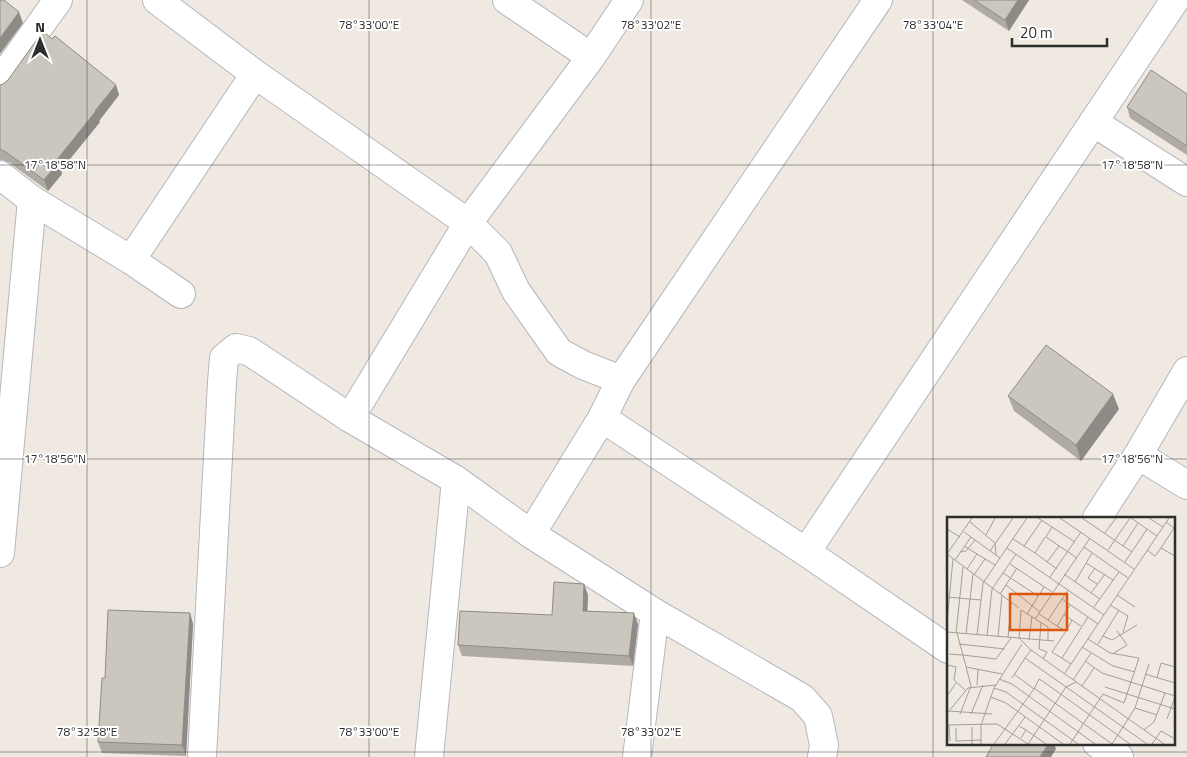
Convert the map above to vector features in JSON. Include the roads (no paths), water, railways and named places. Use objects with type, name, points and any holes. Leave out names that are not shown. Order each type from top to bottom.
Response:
[{"type":"street","points":[[0,81],[58,0]]},
{"type":"street","points":[[157,0],[255,74],[468,223],[498,253],[516,292],[559,352],[583,366],[621,380]]},
{"type":"street","points":[[507,0],[591,57]]},
{"type":"street","points":[[350,418],[468,223],[591,57],[628,0]]},
{"type":"street","points":[[531,534],[602,418],[621,380],[878,0]]},
{"type":"street","points":[[806,552],[1175,0]]},
{"type":"street","points":[[131,260],[255,74]]},
{"type":"street","points":[[1093,122],[1187,182]]},
{"type":"street","points":[[0,175],[32,200],[131,260],[181,294]]},
{"type":"street","points":[[0,553],[8,364],[32,200]]},
{"type":"street","points":[[202,757],[222,382],[224,358],[236,348],[250,351],[350,418],[456,480],[531,534],[655,613],[802,698],[818,716],[824,745],[822,757]]},
{"type":"street","points":[[1098,517],[1138,455],[1187,371]]},
{"type":"street","points":[[602,418],[806,552],[947,648]]},
{"type":"street","points":[[1138,455],[1187,485]]},
{"type":"street","points":[[429,757],[456,480]]},
{"type":"street","points":[[637,757],[655,613]]},
{"type":"street","points":[[1099,744],[1119,757]]}]
